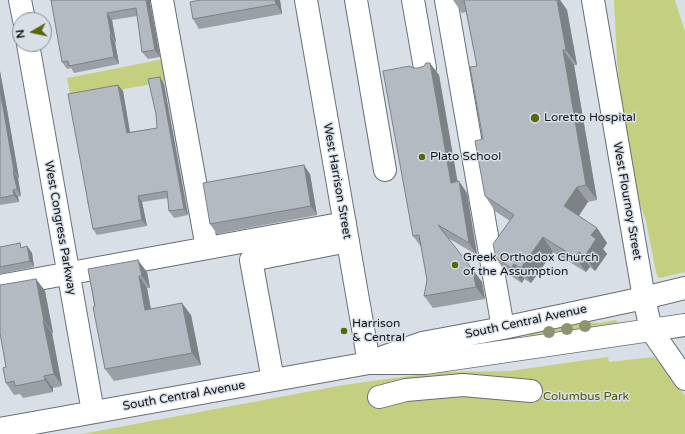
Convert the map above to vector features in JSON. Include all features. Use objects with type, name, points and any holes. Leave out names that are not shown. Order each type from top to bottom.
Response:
[{"type":"main road","points":[[20,0],[22,12]]},
{"type":"main road","points":[[162,0],[207,248]]},
{"type":"main road","name":"West Harrison Street","points":[[306,0],[369,363]]},
{"type":"main road","points":[[356,0],[385,170]]},
{"type":"main road","points":[[413,0],[425,68]]},
{"type":"main road","points":[[446,0],[503,328]]},
{"type":"main road","name":"West Flournoy Street","points":[[593,0],[644,298],[651,330]]},
{"type":"main road","name":"West Congress Parkway","points":[[29,52],[93,412]]},
{"type":"main road","points":[[0,286],[207,248],[346,232]]},
{"type":"main road","points":[[273,380],[251,260],[346,232]]},
{"type":"main road","name":"South Central Avenue","points":[[369,363],[422,343],[503,328],[685,288]]},
{"type":"main road","name":"South Central Avenue","points":[[0,429],[369,363],[425,363],[685,325]]},
{"type":"main road","points":[[651,330],[685,379]]},
{"type":"main road","points":[[379,397],[406,390],[463,385],[531,392]]},
{"type":"green space","points":[[614,0],[675,0],[685,32],[685,272],[660,278],[656,272],[646,221],[640,204],[621,97],[617,60]]},
{"type":"green space","points":[[164,59],[168,81],[71,99],[67,78]]},
{"type":"green space","points":[[616,320],[618,324],[530,337],[529,335],[531,332],[585,322],[599,323]]},
{"type":"green space","name":"Columbus Park","points":[[608,357],[609,362],[653,357],[664,364],[685,396],[685,434],[82,434],[344,385],[446,372],[510,371]]},
{"type":"building","points":[[51,0],[146,0],[155,50],[142,52],[136,8],[107,13],[114,57],[69,66],[68,61],[62,62]]},
{"type":"building","points":[[200,0],[275,0],[276,4],[193,19],[190,2]]},
{"type":"building","name":"Loretto Hospital","points":[[464,0],[557,0],[566,50],[563,50],[586,185],[577,187],[564,206],[597,228],[591,235],[596,239],[585,256],[579,252],[575,257],[543,237],[521,268],[514,264],[511,268],[496,258],[493,244],[514,215],[485,196],[475,141],[483,139],[470,67],[477,66]]},
{"type":"building","points":[[426,63],[430,63],[451,183],[459,181],[469,243],[438,225],[473,270],[476,287],[424,296],[427,280],[419,235],[413,236],[383,71],[410,66],[413,68],[418,68],[424,66]]},
{"type":"building","points":[[160,77],[184,209],[169,211],[167,191],[138,196],[142,220],[93,229],[68,94],[118,85],[127,133],[157,128],[156,114],[148,79]]},
{"type":"building","points":[[0,90],[17,189],[13,190],[14,195],[0,198]]},
{"type":"building","points":[[304,165],[311,206],[210,224],[203,183]]},
{"type":"building","points":[[20,243],[21,248],[27,246],[30,261],[0,267],[0,247]]},
{"type":"building","points":[[138,260],[142,276],[139,276],[145,310],[182,303],[192,353],[105,369],[93,307],[95,306],[88,269]]},
{"type":"building","points":[[36,279],[54,374],[44,376],[45,380],[15,386],[14,381],[6,383],[3,368],[6,367],[0,333],[0,285]]},
{"type":"place","name":"Loretto Hospital","points":[[535,118]]},
{"type":"place","name":"Plato School","points":[[422,157]]},
{"type":"place","name":"Greek Orthodox Church of the Assumption","points":[[455,265]]},
{"type":"place","name":"Harrison & Central","points":[[344,331]]}]
